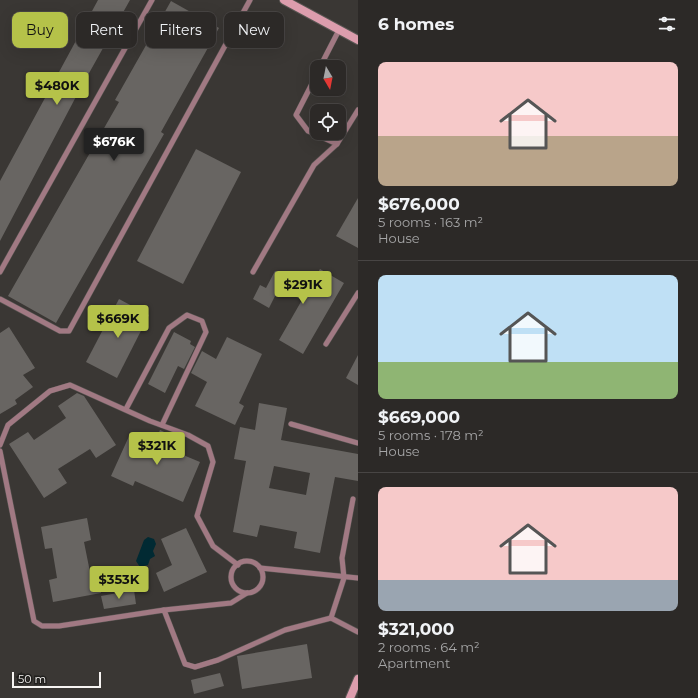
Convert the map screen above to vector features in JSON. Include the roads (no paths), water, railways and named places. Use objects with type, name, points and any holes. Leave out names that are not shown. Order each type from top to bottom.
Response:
[{"type":"main road","points":[[284,0],[358,40]]},
{"type":"main road","points":[[350,698],[358,679]]},
{"type":"lane","points":[[0,272],[152,0]]},
{"type":"lane","points":[[0,298],[60,331],[69,331],[250,0]]},
{"type":"lane","points":[[324,60],[339,30]]},
{"type":"lane","points":[[310,88],[296,115],[308,131],[336,144]]},
{"type":"lane","points":[[252,272],[314,165],[336,144],[358,110]]},
{"type":"lane","points":[[326,344],[358,293]]},
{"type":"lane","points":[[126,409],[169,328],[187,315],[202,321],[206,332],[162,425]]},
{"type":"lane","points":[[0,445],[8,425],[50,391],[70,384],[188,435],[208,446],[213,462],[197,516],[213,546],[238,565]]},
{"type":"lane","points":[[291,424],[358,442]]},
{"type":"lane","points":[[0,451],[34,621],[42,626],[59,626],[164,610],[231,604],[247,593],[257,589],[261,585],[263,579],[260,568]]},
{"type":"lane","points":[[331,618],[344,578],[342,558],[353,500]]},
{"type":"lane","points":[[247,593],[238,590],[232,582],[232,572],[238,565],[250,562],[260,568],[344,578],[358,578]]},
{"type":"lane","points":[[164,610],[185,664],[195,667],[218,660],[285,630],[331,618],[358,632]]},
{"type":"water","points":[[148,537],[154,539],[156,544],[153,551],[155,556],[150,559],[148,565],[140,567],[136,561],[144,540]]}]
